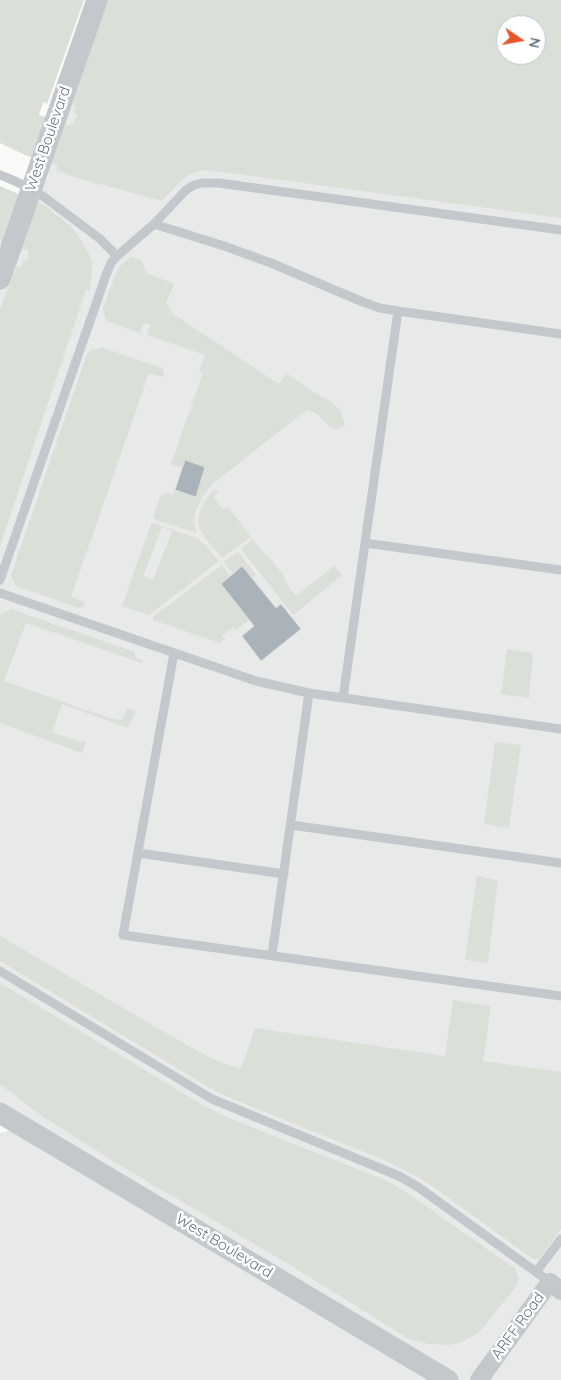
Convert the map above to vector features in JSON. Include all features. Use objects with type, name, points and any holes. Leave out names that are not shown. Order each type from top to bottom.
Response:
[{"type":"street","name":"West Boulevard","points":[[0,279],[97,0]]},
{"type":"street","name":"West Boulevard","points":[[0,1113],[448,1380]]},
{"type":"street","name":"ARFF Road","points":[[479,1380],[554,1285]]},
{"type":"lane","points":[[0,175],[40,194],[99,238],[117,256]]},
{"type":"lane","points":[[0,580],[111,263],[154,224],[186,190],[194,185],[210,182],[561,230]]},
{"type":"lane","points":[[154,224],[271,263],[380,308],[561,334]]},
{"type":"lane","points":[[343,698],[398,311]]},
{"type":"lane","points":[[365,543],[561,570]]},
{"type":"lane","points":[[0,593],[256,681],[309,693],[561,729]]},
{"type":"lane","points":[[174,653],[123,935],[561,996]]},
{"type":"lane","points":[[272,955],[309,693]]},
{"type":"lane","points":[[290,825],[561,863]]},
{"type":"lane","points":[[138,853],[284,874]]},
{"type":"lane","points":[[0,971],[212,1100],[379,1167],[418,1187],[554,1285],[561,1239]]},
{"type":"shaded area","points":[[0,0],[84,0],[47,104],[43,102],[39,115],[70,126],[71,123],[74,124],[77,114],[74,113],[76,106],[72,104],[107,0],[561,0],[561,218],[203,170],[185,177],[162,201],[74,177],[57,170],[57,165],[25,155],[0,143]]},
{"type":"shaded area","points":[[95,0],[561,0],[561,1380],[0,1380],[0,1133],[23,1127],[0,1113],[0,236],[10,237]]},
{"type":"shaded area","points":[[0,186],[44,205],[69,225],[78,235],[89,254],[92,271],[90,291],[86,290],[0,546],[0,309],[17,266],[21,267],[24,259],[27,260],[29,251],[0,241]]},
{"type":"shaded area","points":[[131,257],[139,259],[149,274],[174,284],[166,303],[173,314],[277,383],[280,383],[285,375],[289,375],[330,401],[340,410],[345,425],[335,429],[330,427],[316,413],[308,410],[304,412],[212,484],[202,497],[195,513],[194,522],[197,533],[156,520],[153,517],[161,494],[173,495],[175,490],[196,497],[205,468],[183,468],[171,464],[203,373],[199,371],[205,355],[147,335],[150,325],[143,323],[140,333],[109,322],[105,318],[103,308],[117,271]]},
{"type":"shaded area","points":[[101,347],[162,368],[164,373],[163,377],[149,373],[71,597],[85,602],[84,606],[79,608],[16,586],[11,575],[87,354],[92,349],[100,349]]},
{"type":"shaded area","points":[[214,489],[219,492],[213,497],[223,510],[228,507],[251,537],[222,558],[205,538],[199,527],[198,519],[200,511]]},
{"type":"shaded area","points":[[153,523],[196,538],[219,561],[149,615],[122,606],[151,524]],"holes":[[[162,527],[172,531],[153,580],[143,576]]]},
{"type":"shaded area","points":[[253,539],[284,576],[285,581],[296,596],[334,566],[342,575],[293,615],[241,549]]},
{"type":"shaded area","points":[[238,552],[256,575],[252,579],[242,566],[233,573],[224,562]]},
{"type":"shaded area","points":[[222,565],[230,576],[221,584],[249,620],[236,630],[233,627],[222,636],[225,639],[220,643],[153,620],[153,617]]},
{"type":"shaded area","points":[[11,609],[135,652],[135,657],[143,661],[142,663],[26,623],[4,681],[109,718],[122,720],[127,708],[136,711],[128,728],[62,704],[52,732],[80,742],[81,740],[86,742],[82,753],[0,723],[0,615]]},
{"type":"shaded area","points":[[507,649],[533,653],[529,698],[501,694]]},
{"type":"shaded area","points":[[495,742],[521,745],[509,828],[484,824]]},
{"type":"shaded area","points":[[477,876],[498,880],[488,963],[465,960]]},
{"type":"shaded area","points":[[0,936],[212,1059],[241,1069],[255,1028],[445,1056],[453,1000],[491,1006],[483,1061],[561,1072],[561,1229],[539,1259],[533,1259],[431,1185],[414,1175],[384,1160],[217,1092],[0,961]]},
{"type":"shaded area","points":[[0,983],[208,1108],[385,1180],[403,1190],[514,1268],[519,1278],[515,1288],[479,1332],[464,1341],[449,1345],[428,1344],[409,1339],[287,1263],[121,1166],[42,1116],[0,1084]]},
{"type":"building","points":[[185,460],[205,467],[196,497],[175,490]]},
{"type":"building","points":[[242,566],[276,608],[281,604],[301,629],[261,661],[242,636],[254,626],[221,584]]}]
